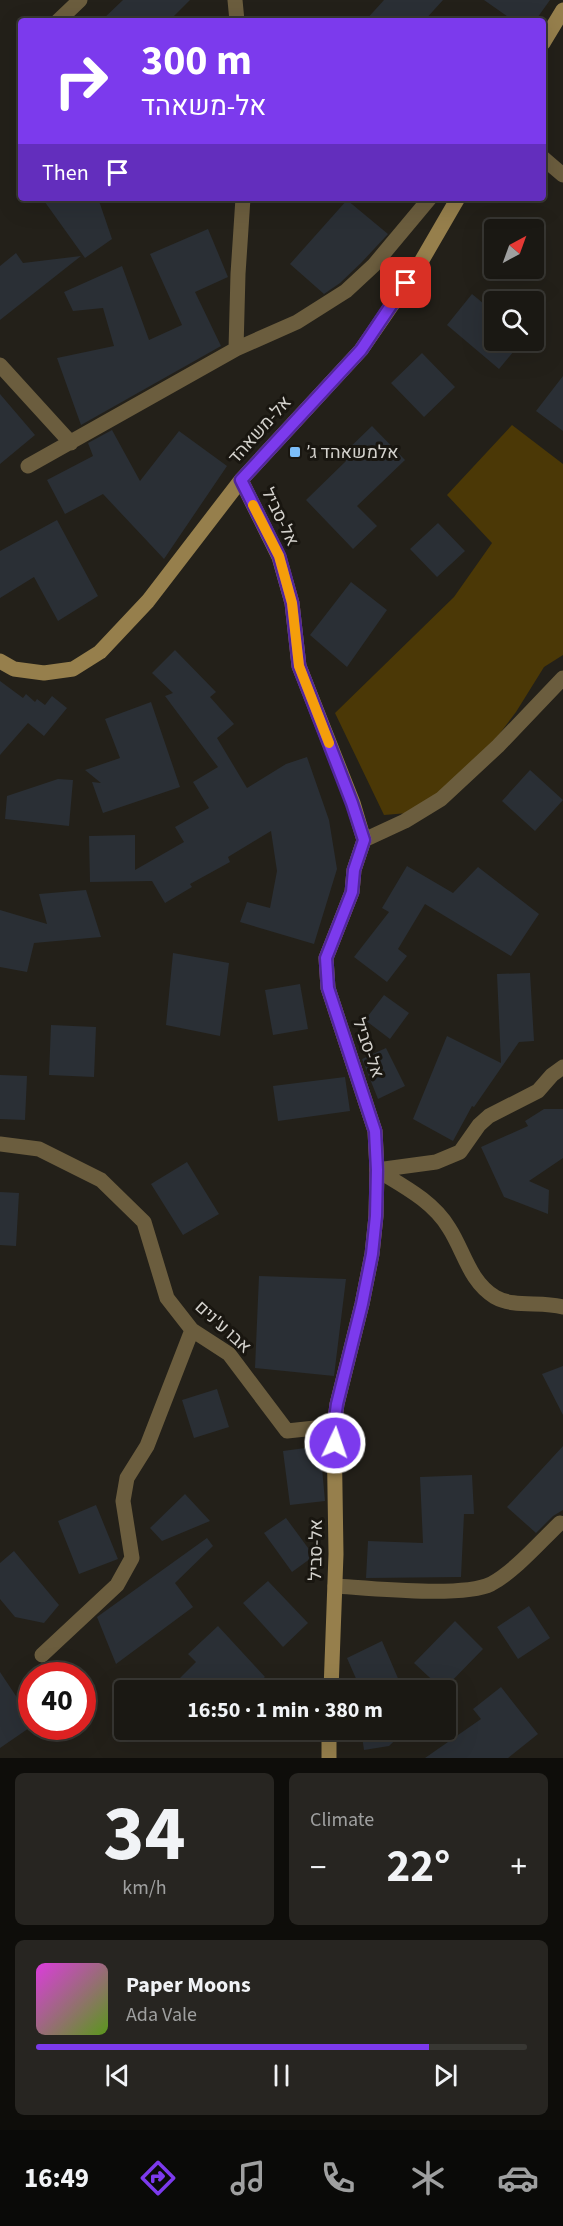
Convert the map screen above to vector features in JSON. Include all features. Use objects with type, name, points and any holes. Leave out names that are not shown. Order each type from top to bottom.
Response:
[{"type":"street","points":[[61,18],[80,0]]},
{"type":"street","points":[[235,0],[237,18]]},
{"type":"street","points":[[546,38],[563,10]]},
{"type":"street","points":[[546,160],[563,174]]},
{"type":"street","points":[[236,349],[243,201]]},
{"type":"street","points":[[28,466],[236,349],[297,322],[346,291],[374,265],[427,201]]},
{"type":"street","name":"אל-משאהד","points":[[0,661],[14,669],[44,673],[73,669],[100,652],[148,601],[241,480],[361,350],[418,267],[456,201]]},
{"type":"street","points":[[0,365],[71,443]]},
{"type":"street","name":"אל-סביל","points":[[241,480],[279,556],[292,603],[299,666],[364,840],[354,870],[352,892],[326,958],[328,988],[375,1131],[377,1170],[372,1254],[337,1404],[334,1426],[337,1521],[331,1680]]},
{"type":"street","points":[[364,840],[441,799],[498,746],[563,678]]},
{"type":"street","points":[[377,1170],[436,1162],[460,1152],[479,1125],[489,1116],[538,1091],[563,1066]]},
{"type":"street","name":"אבו ע'נים","points":[[0,1144],[39,1149],[101,1180],[144,1222],[166,1298],[192,1330],[229,1354],[287,1431],[334,1426]]},
{"type":"street","points":[[377,1170],[435,1208],[450,1228],[478,1282],[495,1297],[512,1302],[549,1303],[563,1307]]},
{"type":"street","points":[[42,1655],[117,1585],[132,1558],[123,1501],[127,1478],[147,1446],[192,1330]]},
{"type":"street","points":[[335,1586],[418,1591],[471,1589],[490,1584],[525,1558],[560,1523]]},
{"type":"street","points":[[329,1740],[329,1758]]},
{"type":"shaded area","points":[[512,425],[563,464],[563,655],[544,667],[516,712],[470,773],[432,811],[384,815],[335,713],[454,597],[492,543],[447,495]]},
{"type":"building","points":[[123,0],[190,0],[172,18],[104,18]]},
{"type":"building","points":[[384,0],[443,0],[427,18],[368,18]]},
{"type":"building","points":[[484,0],[550,0],[537,18],[510,18]]},
{"type":"building","points":[[44,201],[99,201],[112,239],[85,258]]},
{"type":"building","points":[[346,201],[388,234],[340,283],[324,294],[290,264]]},
{"type":"building","points":[[208,229],[228,277],[195,292],[221,346],[81,425],[57,358],[114,346],[103,308],[73,311],[64,292],[122,266],[149,340],[182,325],[150,254]]},
{"type":"building","points":[[16,253],[23,263],[81,256],[0,320],[0,266]]},
{"type":"building","points":[[472,294],[484,304],[484,351],[514,351],[499,369],[447,325]]},
{"type":"building","points":[[422,353],[455,387],[424,417],[391,383]]},
{"type":"building","points":[[563,376],[563,431],[536,411]]},
{"type":"building","points":[[0,394],[35,435],[0,464]]},
{"type":"building","points":[[372,426],[405,460],[357,506],[377,526],[353,549],[306,500],[346,461],[341,456]]},
{"type":"building","points":[[112,430],[140,481],[179,431],[227,466],[164,559],[103,494],[65,514],[47,480],[93,456],[88,443]]},
{"type":"building","points":[[57,520],[98,596],[58,621],[34,577],[0,598],[0,551]]},
{"type":"building","points":[[438,523],[465,551],[437,577],[410,549]]},
{"type":"building","points":[[351,582],[387,610],[347,667],[310,635]]},
{"type":"building","points":[[175,650],[216,692],[210,697],[234,724],[217,738],[247,788],[286,764],[307,757],[329,820],[337,869],[314,944],[240,922],[247,902],[270,908],[277,871],[271,831],[228,857],[230,862],[190,884],[192,887],[165,903],[152,881],[90,882],[89,836],[135,835],[135,870],[184,842],[175,827],[209,808],[193,782],[218,767],[165,696],[173,693],[152,673]]},
{"type":"building","points":[[0,681],[23,698],[26,694],[35,702],[37,699],[45,705],[52,696],[67,708],[44,736],[28,723],[0,755]]},
{"type":"building","points":[[151,702],[180,787],[103,813],[92,782],[101,783],[85,770],[120,758],[105,719]]},
{"type":"building","points":[[530,770],[563,800],[535,831],[502,801]]},
{"type":"building","points":[[58,779],[73,780],[69,826],[5,819],[7,796]]},
{"type":"building","points":[[407,866],[453,893],[478,867],[539,914],[511,956],[425,904],[398,949],[407,956],[387,982],[354,957],[389,912],[382,908]]},
{"type":"building","points":[[86,890],[101,937],[34,943],[27,972],[0,967],[0,910],[47,924],[39,894]]},
{"type":"building","points":[[173,953],[229,963],[220,1036],[166,1025]]},
{"type":"building","points":[[530,973],[534,1041],[519,1042],[474,1107],[472,1106],[453,1141],[413,1119],[447,1036],[501,1063],[497,974]]},
{"type":"building","points":[[300,984],[308,1029],[273,1035],[265,990]]},
{"type":"building","points":[[384,995],[409,1013],[390,1039],[365,1020]]},
{"type":"building","points":[[51,1025],[96,1027],[94,1077],[49,1075]]},
{"type":"building","points":[[386,1048],[405,1086],[378,1099],[362,1059]]},
{"type":"building","points":[[0,1075],[27,1076],[25,1120],[0,1119]]},
{"type":"building","points":[[345,1077],[350,1111],[278,1121],[273,1086]]},
{"type":"building","points":[[544,1109],[563,1109],[563,1158],[529,1181],[549,1190],[548,1214],[504,1197],[481,1147],[528,1126],[525,1121]]},
{"type":"building","points":[[187,1162],[219,1214],[183,1235],[151,1184]]},
{"type":"building","points":[[0,1192],[19,1193],[16,1246],[0,1245]]},
{"type":"building","points":[[259,1276],[346,1279],[334,1376],[255,1368]]},
{"type":"building","points":[[563,1366],[563,1415],[542,1374]]},
{"type":"building","points":[[217,1389],[229,1427],[194,1438],[182,1400]]},
{"type":"building","points":[[320,1446],[325,1501],[290,1505],[283,1451]]},
{"type":"building","points":[[563,1446],[563,1510],[553,1516],[536,1533],[507,1507]]},
{"type":"building","points":[[472,1475],[474,1514],[464,1514],[461,1577],[366,1578],[368,1541],[423,1543],[420,1477]]},
{"type":"building","points":[[185,1494],[210,1521],[162,1541],[150,1528]]},
{"type":"building","points":[[96,1505],[118,1559],[79,1574],[58,1521]]},
{"type":"building","points":[[286,1518],[314,1556],[292,1572],[264,1533]]},
{"type":"building","points":[[207,1538],[213,1546],[175,1583],[193,1607],[116,1664],[97,1617]]},
{"type":"building","points":[[14,1551],[59,1605],[44,1623],[15,1617],[0,1599],[0,1563]]},
{"type":"building","points":[[268,1581],[308,1623],[283,1647],[243,1603]]},
{"type":"building","points":[[529,1606],[550,1638],[518,1659],[497,1627]]},
{"type":"building","points":[[455,1621],[483,1649],[453,1680],[432,1680],[414,1663]]},
{"type":"building","points":[[218,1626],[265,1677],[262,1680],[178,1680],[196,1662],[188,1654]]},
{"type":"building","points":[[382,1641],[399,1680],[357,1680],[347,1658]]},
{"type":"building","points":[[0,1672],[18,1699],[18,1736],[0,1748]]},
{"type":"building","points":[[501,1687],[538,1734],[508,1758],[425,1758],[451,1740],[456,1740],[456,1736],[481,1719],[473,1709]]},
{"type":"building","points":[[362,1740],[395,1740],[389,1746],[364,1750]]},
{"type":"slow traffic","points":[[253,505],[279,556],[292,603],[299,666],[329,743]]},
{"type":"place","name":"אלמשאהד ג׳","points":[[295,452]]},
{"type":"route","points":[[335,1443],[334,1426],[337,1404],[372,1254],[377,1170],[375,1131],[328,988],[326,958],[352,892],[354,870],[364,840],[299,666],[292,603],[279,556],[241,480],[361,350],[406,283]]}]
